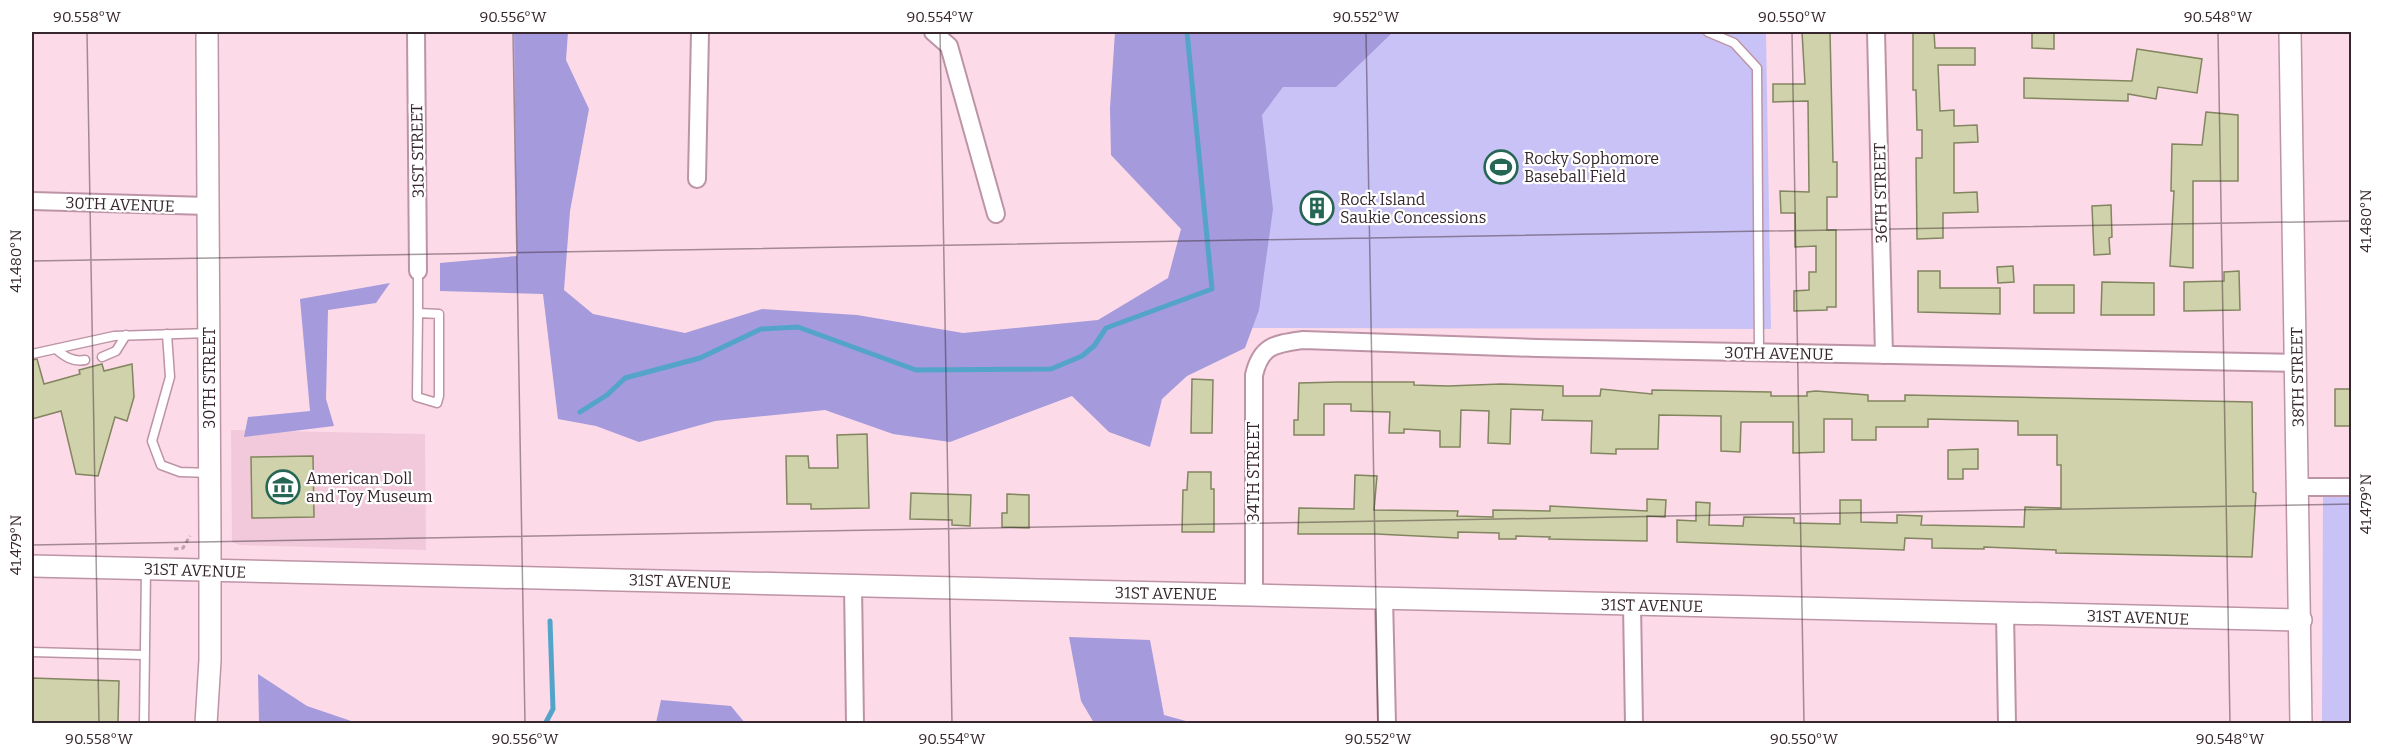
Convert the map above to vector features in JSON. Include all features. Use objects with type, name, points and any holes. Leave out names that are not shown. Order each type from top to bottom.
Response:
[{"type":"street","name":"30TH STREET","points":[[206,723],[210,660],[207,32]]},
{"type":"street","name":"31ST STREET","points":[[416,32],[418,271]]},
{"type":"street","points":[[697,179],[700,32]]},
{"type":"street","points":[[933,32],[948,46],[996,214]]},
{"type":"street","name":"36TH STREET","points":[[1876,32],[1884,355]]},
{"type":"street","name":"38TH STREET","points":[[2290,32],[2301,723]]},
{"type":"street","name":"30TH AVENUE","points":[[32,201],[208,206]]},
{"type":"street","name":"30TH AVENUE","points":[[1264,351],[1303,340],[1759,353],[2296,363]]},
{"type":"street","name":"34TH STREET","points":[[1254,595],[1254,375],[1258,360],[1264,351]]},
{"type":"street","points":[[2299,487],[2352,487]]},
{"type":"street","name":"31ST AVENUE","points":[[32,566],[2301,620]]},
{"type":"street","points":[[853,585],[855,723]]},
{"type":"street","points":[[1384,598],[1387,723]]},
{"type":"street","points":[[1632,604],[1634,723]]},
{"type":"street","points":[[2006,613],[2007,723]]},
{"type":"lane","points":[[1708,32],[1734,43],[1757,68],[1759,353]]},
{"type":"lane","points":[[418,271],[417,397],[437,403],[439,396],[439,314],[418,313]]},
{"type":"lane","points":[[32,354],[126,335],[209,333]]},
{"type":"lane","points":[[167,334],[170,377],[152,441],[161,465],[180,472],[210,473]]},
{"type":"lane","points":[[102,357],[116,351],[126,335]]},
{"type":"lane","points":[[56,349],[65,357],[85,360]]},
{"type":"lane","points":[[32,561],[32,566]]},
{"type":"lane","points":[[144,723],[146,569]]},
{"type":"lane","points":[[32,652],[144,655]]},
{"type":"shaded area","points":[[514,32],[568,32],[566,60],[589,109],[570,211],[564,290],[593,314],[685,333],[762,309],[857,315],[963,333],[1098,320],[1168,278],[1181,229],[1111,155],[1110,108],[1115,32],[1393,32],[1336,87],[1283,87],[1262,115],[1273,209],[1259,310],[1245,348],[1187,376],[1162,399],[1150,447],[1109,432],[1072,396],[950,442],[893,434],[825,410],[715,421],[639,442],[596,426],[558,419],[543,294],[440,291],[440,263],[517,256]]},
{"type":"shaded area","points":[[1218,32],[1766,32],[1771,329],[1221,328]]},
{"type":"shaded area","points":[[390,283],[376,303],[328,310],[326,399],[334,426],[244,437],[248,417],[310,411],[300,299]]},
{"type":"shaded area","points":[[231,430],[425,434],[426,550],[240,545],[232,542]]},
{"type":"shaded area","points":[[2323,495],[2351,496],[2351,723],[2322,723]]},
{"type":"shaded area","points":[[1069,637],[1150,640],[1164,715],[1193,723],[1094,723],[1081,701]]},
{"type":"shaded area","points":[[258,674],[307,706],[357,723],[259,723]]},
{"type":"shaded area","points":[[661,700],[731,706],[745,723],[656,723]]},
{"type":"building","points":[[1802,32],[1830,32],[1833,162],[1837,162],[1837,197],[1827,197],[1827,230],[1836,230],[1836,307],[1827,307],[1827,310],[1794,311],[1794,291],[1809,290],[1809,272],[1816,272],[1816,246],[1795,247],[1795,213],[1781,213],[1780,191],[1809,192],[1808,101],[1773,102],[1773,84],[1805,84]]},
{"type":"building","points":[[1913,32],[1934,32],[1935,48],[1975,48],[1975,65],[1938,65],[1940,111],[1954,110],[1954,126],[1977,125],[1978,142],[1954,143],[1954,193],[1977,192],[1978,212],[1943,213],[1943,238],[1917,239],[1916,158],[1922,158],[1922,130],[1917,130],[1916,90],[1913,90]]},
{"type":"building","points":[[2032,32],[2054,32],[2054,49],[2032,48]]},
{"type":"building","points":[[2137,49],[2202,59],[2197,93],[2158,87],[2156,99],[2128,94],[2128,101],[2024,98],[2024,78],[2132,81]]},
{"type":"building","points":[[2206,112],[2238,115],[2238,181],[2193,181],[2193,268],[2170,266],[2174,191],[2171,191],[2172,144],[2202,145]]},
{"type":"building","points":[[2111,205],[2110,254],[2094,255],[2092,206]]},
{"type":"building","points":[[2013,266],[2014,282],[1998,283],[1997,267]]},
{"type":"building","points":[[1918,271],[1940,271],[1940,288],[2000,288],[2000,314],[1918,312]]},
{"type":"building","points":[[2239,271],[2240,310],[2184,311],[2184,282],[2224,281],[2224,272]]},
{"type":"building","points":[[2102,282],[2154,283],[2154,315],[2101,315]]},
{"type":"building","points":[[2034,285],[2074,285],[2074,313],[2034,313]]},
{"type":"building","points":[[37,359],[44,384],[80,374],[79,370],[102,364],[104,371],[132,364],[134,397],[127,421],[115,417],[98,476],[76,474],[61,411],[32,419],[32,360]]},
{"type":"building","points":[[1192,379],[1213,380],[1212,433],[1191,433]]},
{"type":"building","points":[[1414,382],[1414,385],[1448,386],[1501,384],[1563,386],[1563,396],[1600,396],[1601,389],[1652,394],[1652,390],[1771,392],[1771,396],[1807,396],[1807,392],[1816,391],[1868,395],[1868,401],[1905,401],[1905,395],[2252,402],[2253,492],[2256,493],[2252,557],[2056,553],[2056,550],[1984,547],[1984,549],[1932,548],[1932,539],[1905,538],[1904,550],[1677,542],[1677,520],[1696,521],[1696,502],[1710,503],[1709,525],[1743,526],[1744,517],[1794,518],[1794,523],[1840,524],[1840,500],[1861,500],[1861,522],[1897,523],[1897,515],[1922,516],[1921,525],[2024,527],[2025,507],[2061,508],[2061,465],[2057,465],[2057,435],[2018,435],[2018,421],[1928,419],[1928,427],[1876,427],[1876,440],[1852,440],[1852,419],[1824,419],[1824,452],[1793,453],[1793,422],[1741,422],[1740,452],[1721,451],[1721,416],[1659,415],[1658,449],[1616,449],[1616,454],[1591,453],[1592,421],[1542,420],[1543,410],[1511,409],[1510,444],[1488,443],[1489,411],[1461,410],[1460,447],[1440,447],[1440,431],[1404,429],[1404,433],[1389,433],[1390,412],[1351,411],[1351,404],[1324,404],[1324,435],[1294,435],[1294,420],[1298,420],[1299,383]]},
{"type":"building","points":[[2335,389],[2352,389],[2352,426],[2335,426]]},
{"type":"building","points":[[867,434],[869,508],[811,509],[811,504],[787,504],[786,456],[808,456],[809,468],[838,468],[837,435]]},
{"type":"building","points":[[1978,449],[1978,469],[1963,469],[1963,479],[1948,479],[1948,450]]},
{"type":"building","name":"American Doll and Toy Museum","points":[[313,456],[314,517],[252,518],[251,457]]},
{"type":"building","points":[[1188,472],[1211,472],[1211,489],[1214,489],[1214,532],[1182,532],[1183,490],[1187,490]]},
{"type":"building","points":[[1355,475],[1377,476],[1374,510],[1458,511],[1457,516],[1493,517],[1493,510],[1550,511],[1550,506],[1647,511],[1647,499],[1666,500],[1665,517],[1647,516],[1647,541],[1516,536],[1516,539],[1499,539],[1499,533],[1458,532],[1458,538],[1376,534],[1298,534],[1299,508],[1354,509]]},
{"type":"building","points":[[911,493],[971,495],[970,526],[952,525],[952,520],[910,519]]},
{"type":"building","points":[[1007,494],[1029,495],[1029,528],[1002,527],[1002,513],[1007,513]]},
{"type":"building","points":[[32,678],[119,681],[118,723],[32,723]]},
{"type":"waterway","points":[[580,412],[607,395],[625,378],[700,358],[761,329],[798,327],[916,370],[1051,369],[1082,356],[1094,346],[1106,328],[1212,289],[1187,32]]},
{"type":"waterway","points":[[545,724],[553,709],[550,621]]},
{"type":"place","name":"Rocky Sophomore Baseball Field","points":[[1501,167]]},
{"type":"place","name":"Rock Island Saukie Concessions","points":[[1317,208]]},
{"type":"place","name":"American Doll and Toy Museum","points":[[283,487]]}]
